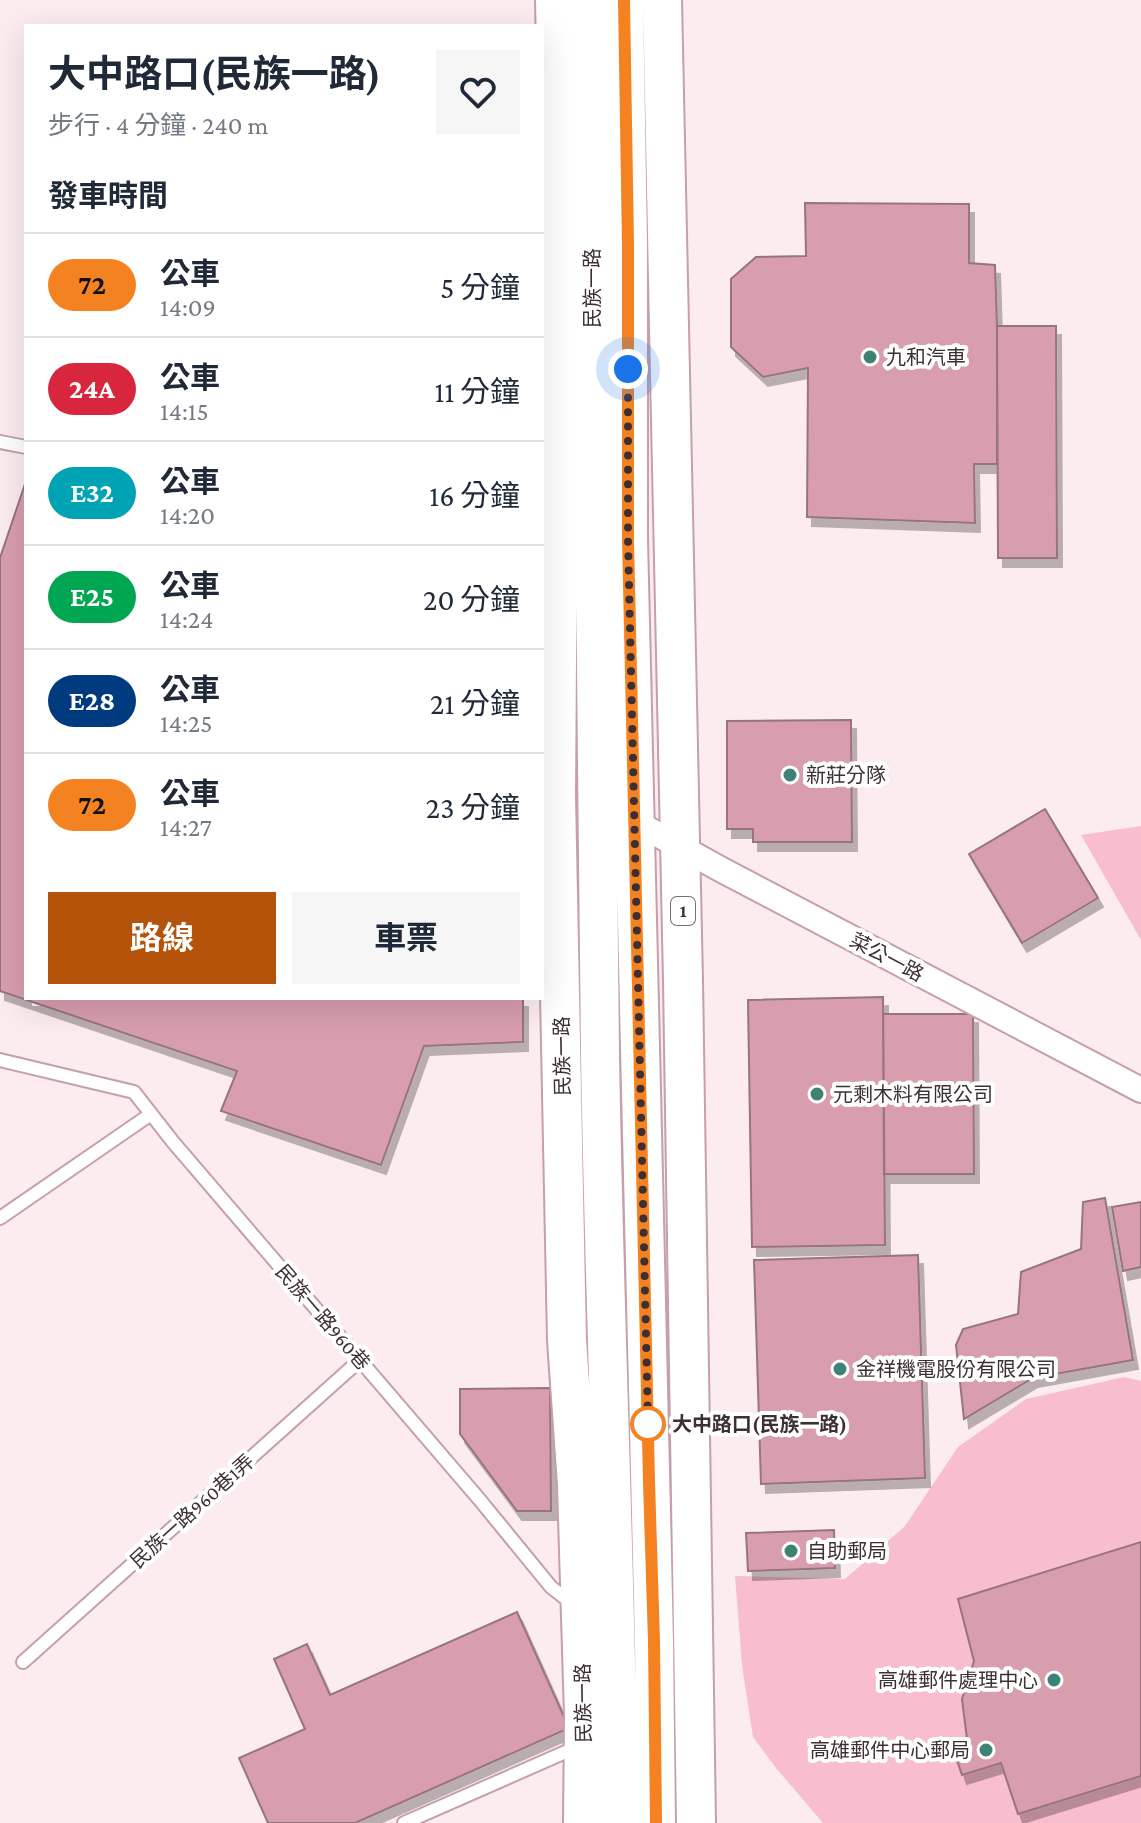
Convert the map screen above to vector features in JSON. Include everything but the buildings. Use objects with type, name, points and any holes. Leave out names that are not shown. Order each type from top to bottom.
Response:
[{"type":"main road","name":"民族一路","points":[[555,0],[576,310],[600,1055],[610,1484],[584,1744],[583,1823]]},
{"type":"main road","name":"民族一路","points":[[589,0],[555,766],[567,1340],[577,1485],[598,1618],[619,1823]]},
{"type":"main road","name":"民族一路","points":[[624,0],[628,206],[628,539],[656,1823]]},
{"type":"main road","name":"1","points":[[662,0],[681,848],[696,1823]]},
{"type":"main road","points":[[628,206],[667,203]]},
{"type":"main road","points":[[628,539],[674,540]]},
{"type":"main road","points":[[562,1057],[600,1055]]},
{"type":"street","name":"菜公一路","points":[[592,793],[634,822],[681,848],[1141,1090]]},
{"type":"lane","points":[[0,442],[24,447]]},
{"type":"lane","name":"民族一路960巷","points":[[0,1060],[134,1092],[551,1587],[598,1618]]},
{"type":"lane","points":[[0,1218],[151,1114]]},
{"type":"lane","name":"民族一路960巷1弄","points":[[23,1662],[360,1360]]},
{"type":"lane","points":[[404,1823],[584,1744]]},
{"type":"shaded area","points":[[1141,826],[1141,940],[1081,835]]},
{"type":"shaded area","points":[[1124,1377],[1141,1381],[1141,1823],[823,1823],[753,1737],[742,1665],[735,1576],[845,1579],[905,1526],[958,1447],[1026,1399]]},
{"type":"bus line","name":"72","points":[[624,0],[628,539],[656,1823]]},
{"type":"place","name":"九和汽車","points":[[870,357]]},
{"type":"place","name":"新莊分隊","points":[[790,775]]},
{"type":"place","name":"元剩木料有限公司","points":[[817,1094]]},
{"type":"place","name":"金祥機電股份有限公司","points":[[840,1369]]},
{"type":"place","name":"大中路口(民族一路)","points":[[648,1424]]},
{"type":"place","name":"自助郵局","points":[[791,1551]]},
{"type":"place","name":"高雄郵件處理中心","points":[[1054,1680]]},
{"type":"place","name":"高雄郵件中心郵局","points":[[986,1750]]},
{"type":"route","points":[[628,369],[628,539],[648,1424]]}]
